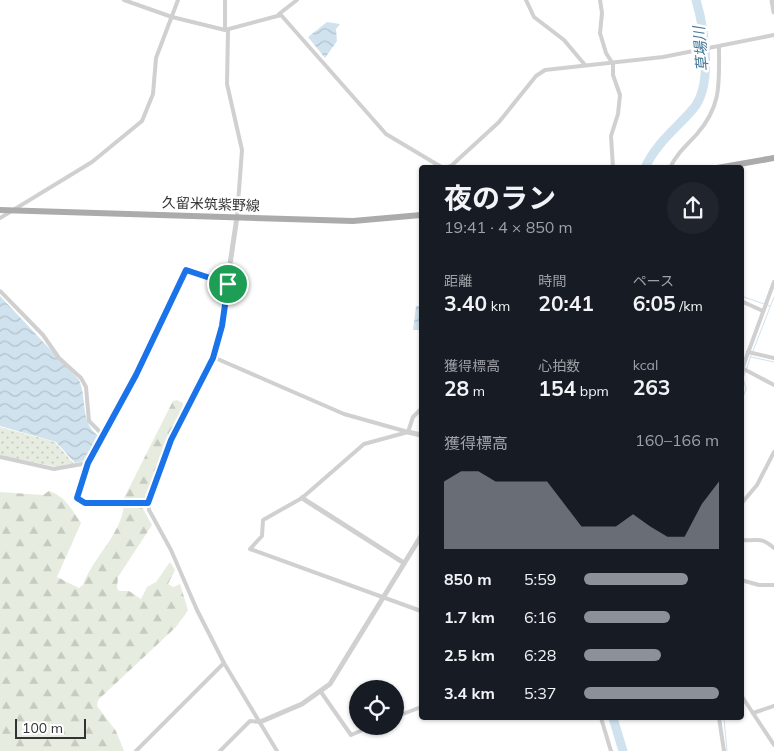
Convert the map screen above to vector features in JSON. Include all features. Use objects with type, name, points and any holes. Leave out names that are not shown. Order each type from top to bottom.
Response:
[{"type":"main road","points":[[734,165],[774,158]]},
{"type":"main road","name":"久留米筑紫野線","points":[[0,210],[353,222],[419,215]]},
{"type":"street","points":[[127,0],[172,17],[227,30],[279,14],[297,0]]},
{"type":"street","points":[[0,218],[92,162],[142,121],[153,94],[156,58],[178,0]]},
{"type":"street","points":[[225,0],[227,84],[242,150],[237,217],[228,284],[220,332],[213,358],[171,440],[148,503],[224,663],[278,751]]},
{"type":"street","points":[[526,0],[534,17],[564,40],[585,65]]},
{"type":"street","points":[[600,0],[602,13],[600,33],[606,53],[613,64],[613,75],[620,94],[618,114],[611,136],[613,165]]},
{"type":"street","points":[[772,0],[774,12]]},
{"type":"street","points":[[279,14],[306,41],[386,134],[439,165]]},
{"type":"street","points":[[452,165],[499,122],[536,76],[551,68],[613,64],[694,52],[774,36]]},
{"type":"street","points":[[671,165],[673,160],[704,125],[716,104],[720,83],[717,72],[717,47]]},
{"type":"street","points":[[148,503],[85,503],[77,498],[88,463],[136,375],[185,272],[228,284]]},
{"type":"street","points":[[744,364],[763,311],[773,292],[774,282]]},
{"type":"street","points":[[0,291],[43,335],[59,358],[81,378],[86,387],[89,421],[103,435]]},
{"type":"street","points":[[744,303],[763,311]]},
{"type":"street","points":[[748,352],[774,358]]},
{"type":"street","points":[[213,358],[344,414],[419,435]]},
{"type":"street","points":[[744,371],[774,385]]},
{"type":"street","points":[[408,432],[413,417],[419,411]]},
{"type":"street","points":[[408,432],[364,444],[302,498],[263,520],[262,536],[251,546],[251,550],[419,610]]},
{"type":"street","points":[[744,500],[757,485],[774,452]]},
{"type":"street","points":[[0,457],[54,468],[88,463]]},
{"type":"street","points":[[302,498],[404,563]]},
{"type":"street","points":[[744,540],[757,538],[765,540],[774,548]]},
{"type":"street","points":[[220,751],[250,721],[260,722],[302,704],[321,692],[340,671],[382,597],[419,539]]},
{"type":"street","points":[[744,581],[750,584],[774,585]]},
{"type":"street","points":[[136,751],[224,663]]},
{"type":"street","points":[[321,692],[349,732]]},
{"type":"street","points":[[744,700],[774,745]]},
{"type":"street","points":[[753,713],[774,706]]},
{"type":"street","points":[[404,714],[419,708]]},
{"type":"street","points":[[602,720],[611,751]]},
{"type":"street","points":[[719,720],[724,751]]},
{"type":"green space","points":[[177,400],[183,403],[183,407],[142,507],[152,525],[118,577],[117,588],[119,591],[129,591],[141,599],[147,587],[156,582],[170,562],[175,570],[168,584],[173,587],[180,584],[188,610],[176,627],[98,700],[97,706],[116,731],[124,751],[0,751],[0,492],[43,495],[49,491],[55,493],[68,504],[81,523],[57,577],[79,588],[83,585],[115,532],[123,510],[124,498],[173,401]]},
{"type":"green space","points":[[0,427],[55,442],[74,464],[58,467],[0,456]]},
{"type":"water","points":[[327,22],[340,24],[336,29],[337,41],[325,58],[308,37]]},
{"type":"water","points":[[0,296],[79,380],[82,388],[86,418],[93,431],[100,437],[88,460],[75,463],[56,442],[0,426]]},
{"type":"water","points":[[416,306],[419,306],[419,330],[413,330]]},
{"type":"waterway","name":"草場川","points":[[647,165],[661,143],[693,109],[699,99],[703,86],[705,71],[704,40],[696,0]]},
{"type":"waterway","points":[[744,297],[770,306]]},
{"type":"waterway","points":[[753,351],[774,297]]},
{"type":"waterway","points":[[747,368],[751,355]]},
{"type":"waterway","points":[[751,357],[774,362]]},
{"type":"waterway","points":[[744,382],[746,389],[744,394]]},
{"type":"waterway","name":"草場川","points":[[614,720],[623,751]]},
{"type":"waterway","points":[[724,720],[727,751]]},
{"type":"route","points":[[186,270],[228,284],[222,326],[213,358],[171,440],[148,503],[85,503],[79,501],[77,498],[88,463],[136,375],[186,270]]}]
